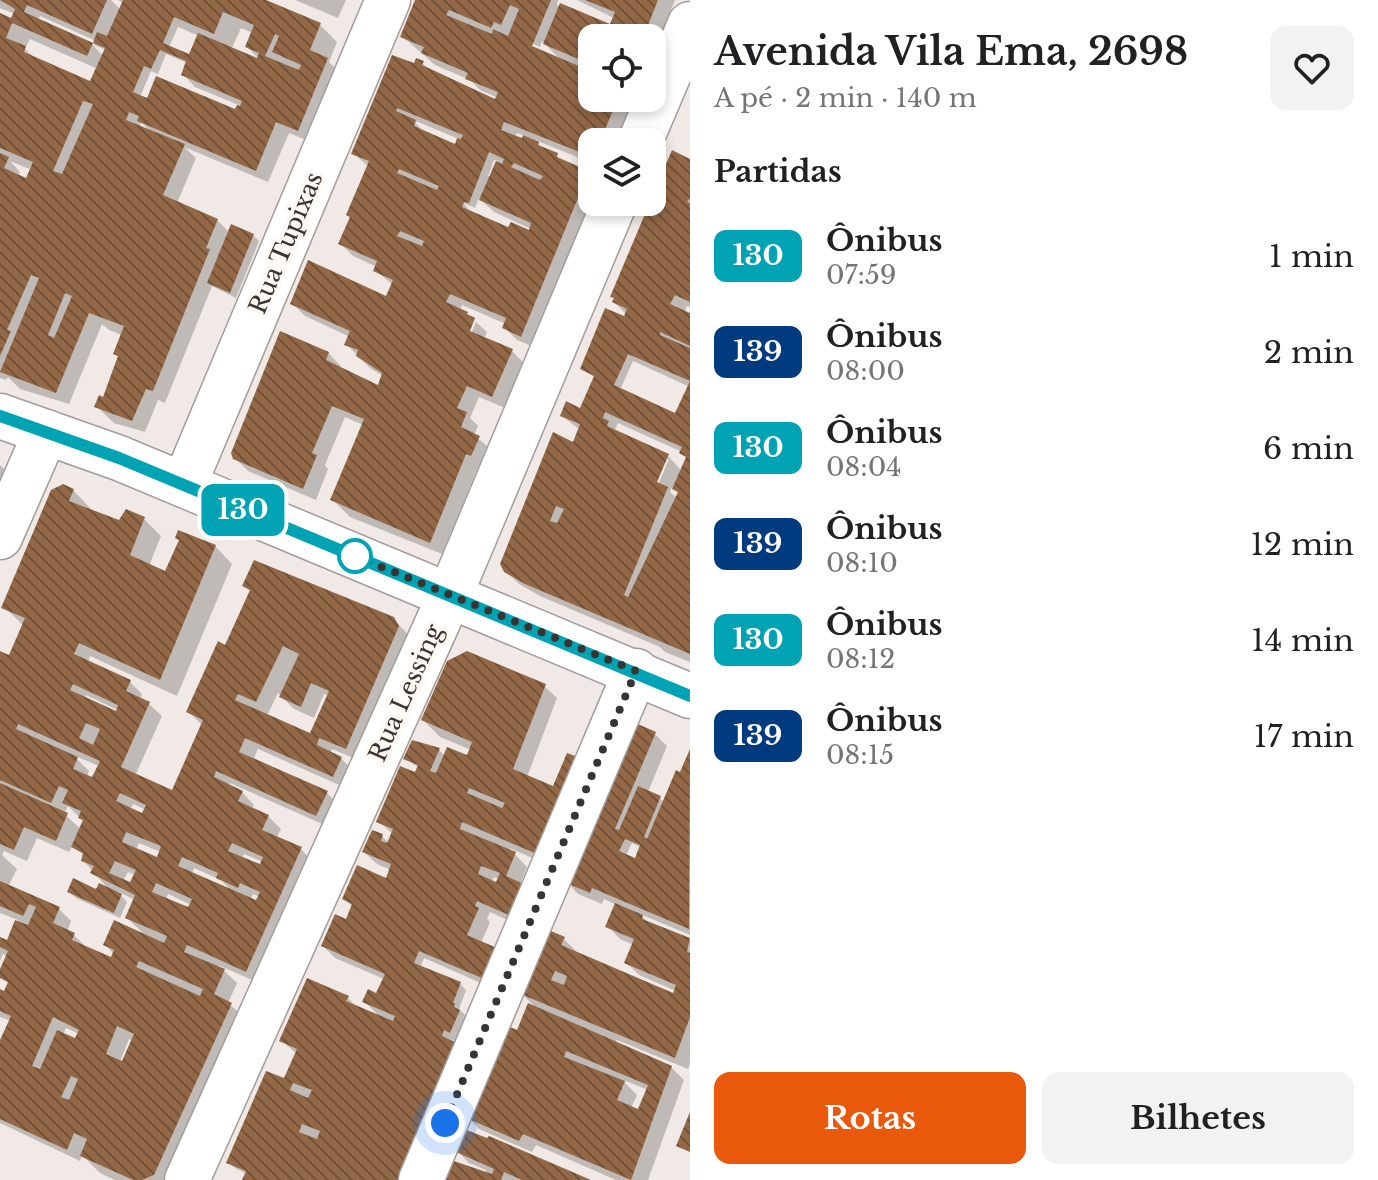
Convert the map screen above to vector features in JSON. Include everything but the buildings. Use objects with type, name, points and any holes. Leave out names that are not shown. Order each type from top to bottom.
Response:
[{"type":"street","name":"Rua Tupixas","points":[[184,485],[388,0]]},
{"type":"street","points":[[646,128],[690,24]]},
{"type":"street","name":"Rua Lessing","points":[[187,1180],[450,595],[609,216]]},
{"type":"street","points":[[0,416],[184,485],[690,696]]},
{"type":"street","points":[[0,537],[46,432]]},
{"type":"street","points":[[421,1180],[636,671]]},
{"type":"bus line","name":"130","points":[[0,416],[119,458],[690,696]]},
{"type":"route","points":[[355,556],[636,671],[445,1123]]}]
